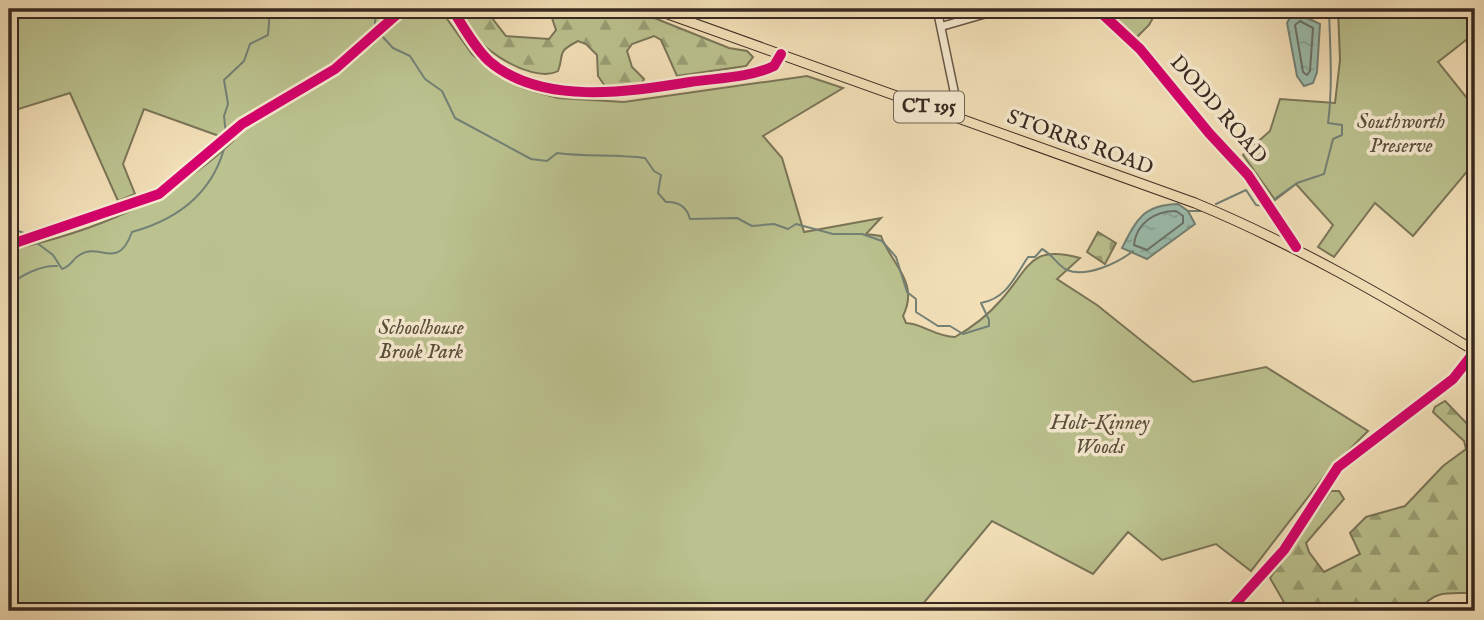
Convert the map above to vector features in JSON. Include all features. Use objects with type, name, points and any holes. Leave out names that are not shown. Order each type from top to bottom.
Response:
[{"type":"main road","name":"STORRS ROAD","points":[[654,9],[1207,208],[1296,247],[1475,351]]},
{"type":"street","points":[[9,245],[159,194],[228,136],[335,69],[403,9]]},
{"type":"street","points":[[452,9],[489,61],[518,78],[562,90],[603,93],[639,91],[749,74],[774,66],[781,54]]},
{"type":"street","points":[[937,9],[943,26],[957,105],[956,117]]},
{"type":"street","points":[[943,26],[1002,9]]},
{"type":"street","name":"DODD ROAD","points":[[1097,9],[1140,49],[1270,204],[1296,247]]},
{"type":"street","points":[[1229,611],[1284,550],[1338,467],[1453,379],[1475,351]]},
{"type":"green space","name":"Schoolhouse Brook Park","points":[[9,9],[440,9],[472,54],[498,76],[525,89],[558,98],[624,102],[807,76],[843,88],[763,136],[782,158],[804,232],[881,218],[866,234],[881,236],[902,274],[908,293],[903,316],[906,323],[955,337],[992,310],[1033,261],[1041,256],[1063,254],[1080,258],[1057,279],[1097,305],[1193,382],[1266,367],[1368,431],[1329,470],[1251,571],[1216,544],[1162,560],[1128,532],[1093,574],[992,521],[917,611],[9,611],[9,250],[71,234],[129,211],[183,181],[233,141],[144,109],[123,164],[135,194],[118,201],[70,93],[9,112]]},
{"type":"green space","points":[[463,9],[485,9],[506,36],[549,39],[556,30],[549,9],[632,9],[729,48],[747,51],[753,57],[746,66],[677,76],[661,40],[654,36],[632,44],[627,51],[632,67],[644,79],[642,83],[605,86],[598,76],[597,55],[586,44],[578,41],[566,48],[558,71],[546,74],[531,72],[515,66],[484,46],[465,21]]},
{"type":"green space","points":[[1106,9],[1158,9],[1149,25],[1135,39]]},
{"type":"green space","name":"Southworth Preserve","points":[[1338,9],[1475,9],[1475,33],[1438,62],[1475,108],[1475,162],[1413,236],[1375,203],[1334,257],[1318,247],[1333,225],[1296,184],[1275,200],[1243,155],[1270,131],[1280,99],[1335,103],[1340,60]]},
{"type":"green space","points":[[1098,232],[1116,243],[1105,264],[1087,252]]},
{"type":"green space","points":[[1445,401],[1475,432],[1475,593],[1437,595],[1425,604],[1421,611],[1289,611],[1270,578],[1331,491],[1339,491],[1344,499],[1306,543],[1309,552],[1324,572],[1360,554],[1350,533],[1366,517],[1405,506],[1443,466],[1466,449],[1464,441],[1433,412],[1435,407]]},
{"type":"water","points":[[1298,13],[1320,24],[1317,72],[1313,83],[1304,86],[1297,76],[1287,23],[1291,16]]},
{"type":"water","points":[[1178,204],[1188,211],[1195,224],[1147,259],[1122,248],[1142,216],[1157,207]]},
{"type":"waterway","points":[[226,135],[224,116],[228,104],[224,80],[244,61],[250,44],[268,35],[270,9]]},
{"type":"waterway","points":[[375,24],[376,9]]},
{"type":"waterway","points":[[1269,203],[1297,183],[1324,174],[1333,139],[1342,135],[1342,125],[1328,123],[1331,81],[1329,9]]},
{"type":"waterway","points":[[382,36],[393,48],[410,56],[425,79],[442,91],[455,118],[531,159],[547,161],[557,153],[645,158],[654,171],[661,175],[658,193],[666,202],[681,206],[690,219],[737,218],[752,226],[774,224],[788,229],[796,224],[833,234],[862,234],[882,241],[896,257],[907,292],[916,299],[916,312],[938,326],[950,326],[963,334],[989,326],[981,303],[1004,292],[1028,257],[1035,257],[1042,249],[1064,268],[1075,272],[1102,268],[1133,251]]},
{"type":"waterway","points":[[37,243],[53,255],[62,269],[86,252],[120,251],[132,232],[179,211],[204,188],[221,159],[226,141]]},
{"type":"waterway","points":[[1216,204],[1246,190],[1256,205],[1265,206]]},
{"type":"waterway","points":[[1188,211],[1201,211]]},
{"type":"waterway","points":[[9,232],[12,229],[30,235]]},
{"type":"waterway","points":[[9,286],[32,272],[57,266]]},
{"type":"cycle path","points":[[9,245],[159,194],[242,124],[335,69],[403,9]]},
{"type":"cycle path","points":[[452,9],[489,61],[510,75],[534,85],[559,90],[613,92],[744,75],[774,66],[781,54]]},
{"type":"cycle path","points":[[1097,9],[1140,49],[1209,133],[1248,175],[1296,247]]},
{"type":"cycle path","points":[[1229,611],[1284,550],[1338,467],[1453,379],[1475,351]]},
{"type":"park label","name":"Holt–Kinney Woods","points":[[1100,435]]}]
